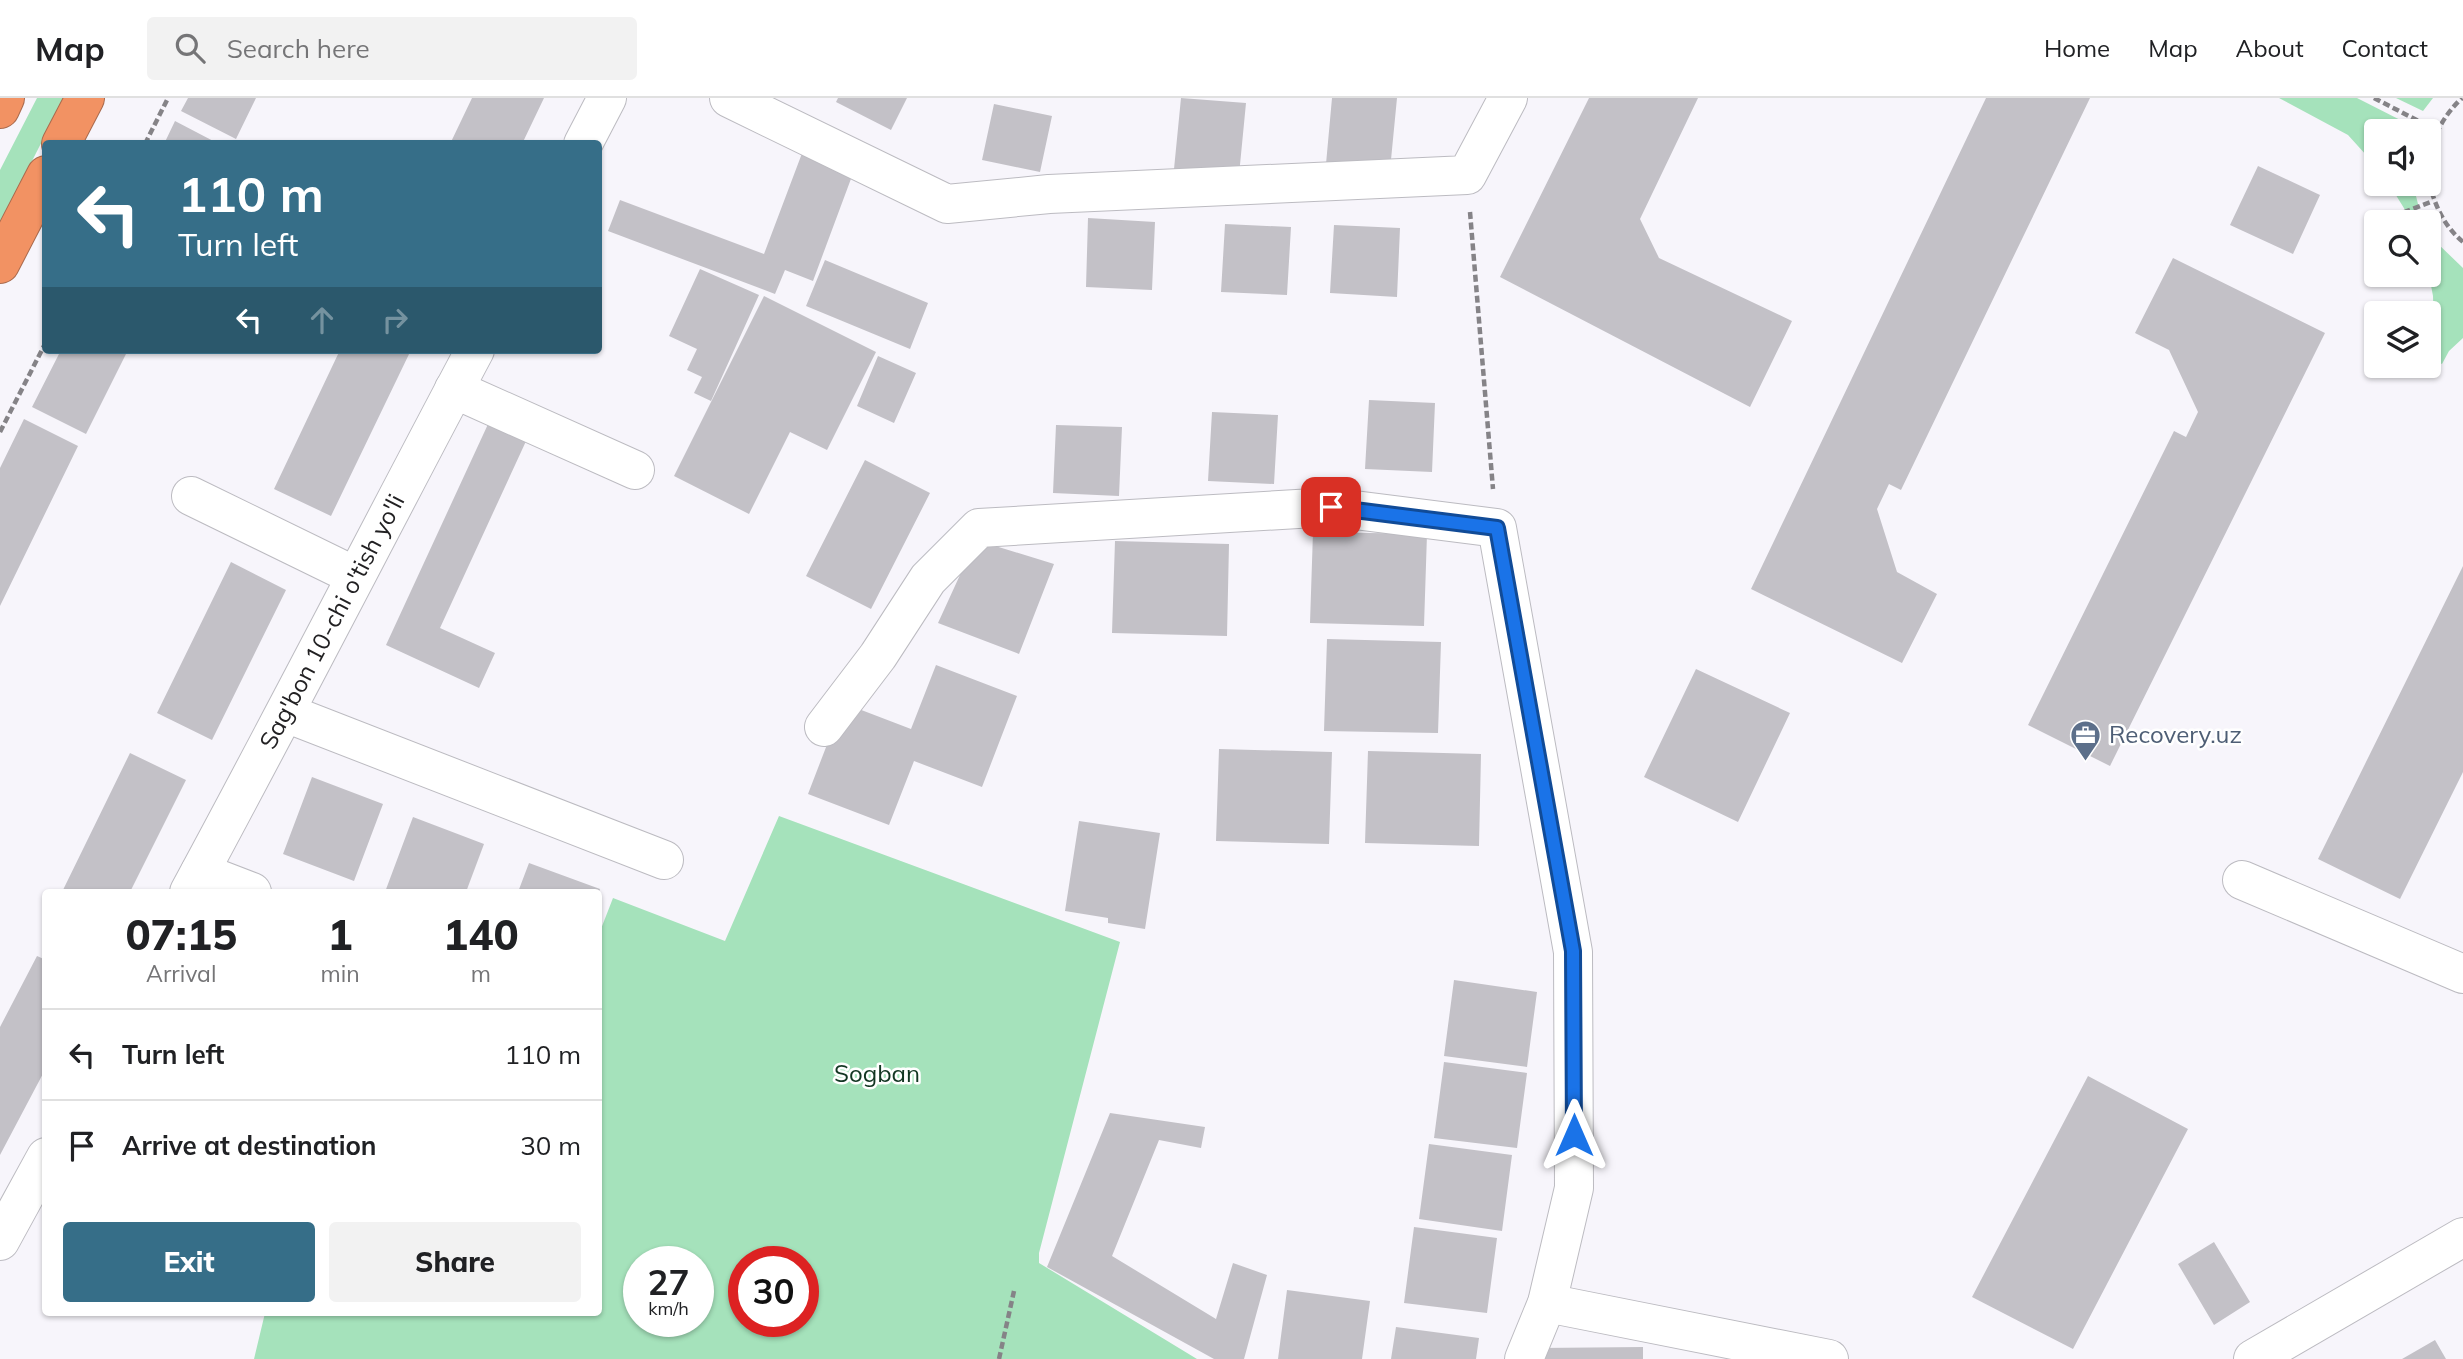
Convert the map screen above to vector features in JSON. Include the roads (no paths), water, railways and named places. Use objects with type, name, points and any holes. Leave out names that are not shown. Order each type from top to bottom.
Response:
[{"type":"highway","points":[[0,108],[5,98]]},
{"type":"highway","points":[[63,140],[85,98]]},
{"type":"highway","points":[[0,264],[42,183]]},
{"type":"street","points":[[585,140],[607,98]]},
{"type":"street","points":[[729,98],[947,204],[1049,194],[1466,175],[1508,98]]},
{"type":"street","name":"Sag'bon 10-chi o'tish yo'li","points":[[195,882],[473,354]]},
{"type":"street","points":[[454,389],[635,470]]},
{"type":"street","points":[[191,496],[355,576]]},
{"type":"street","points":[[824,727],[878,656],[928,579],[979,528],[1331,507],[1497,528],[1573,951],[1574,1188],[1547,1303],[1524,1359]]},
{"type":"street","points":[[286,713],[664,860]]},
{"type":"street","points":[[2242,880],[2463,974]]},
{"type":"street","points":[[195,882],[235,889]]},
{"type":"street","points":[[0,1241],[42,1164]]},
{"type":"street","points":[[2253,1359],[2463,1237]]},
{"type":"street","points":[[1547,1303],[1829,1359]]},
{"type":"place","name":"Recovery.uz","points":[[2086,762]]},
{"type":"park label","name":"Sogban","points":[[877,1074]]}]
